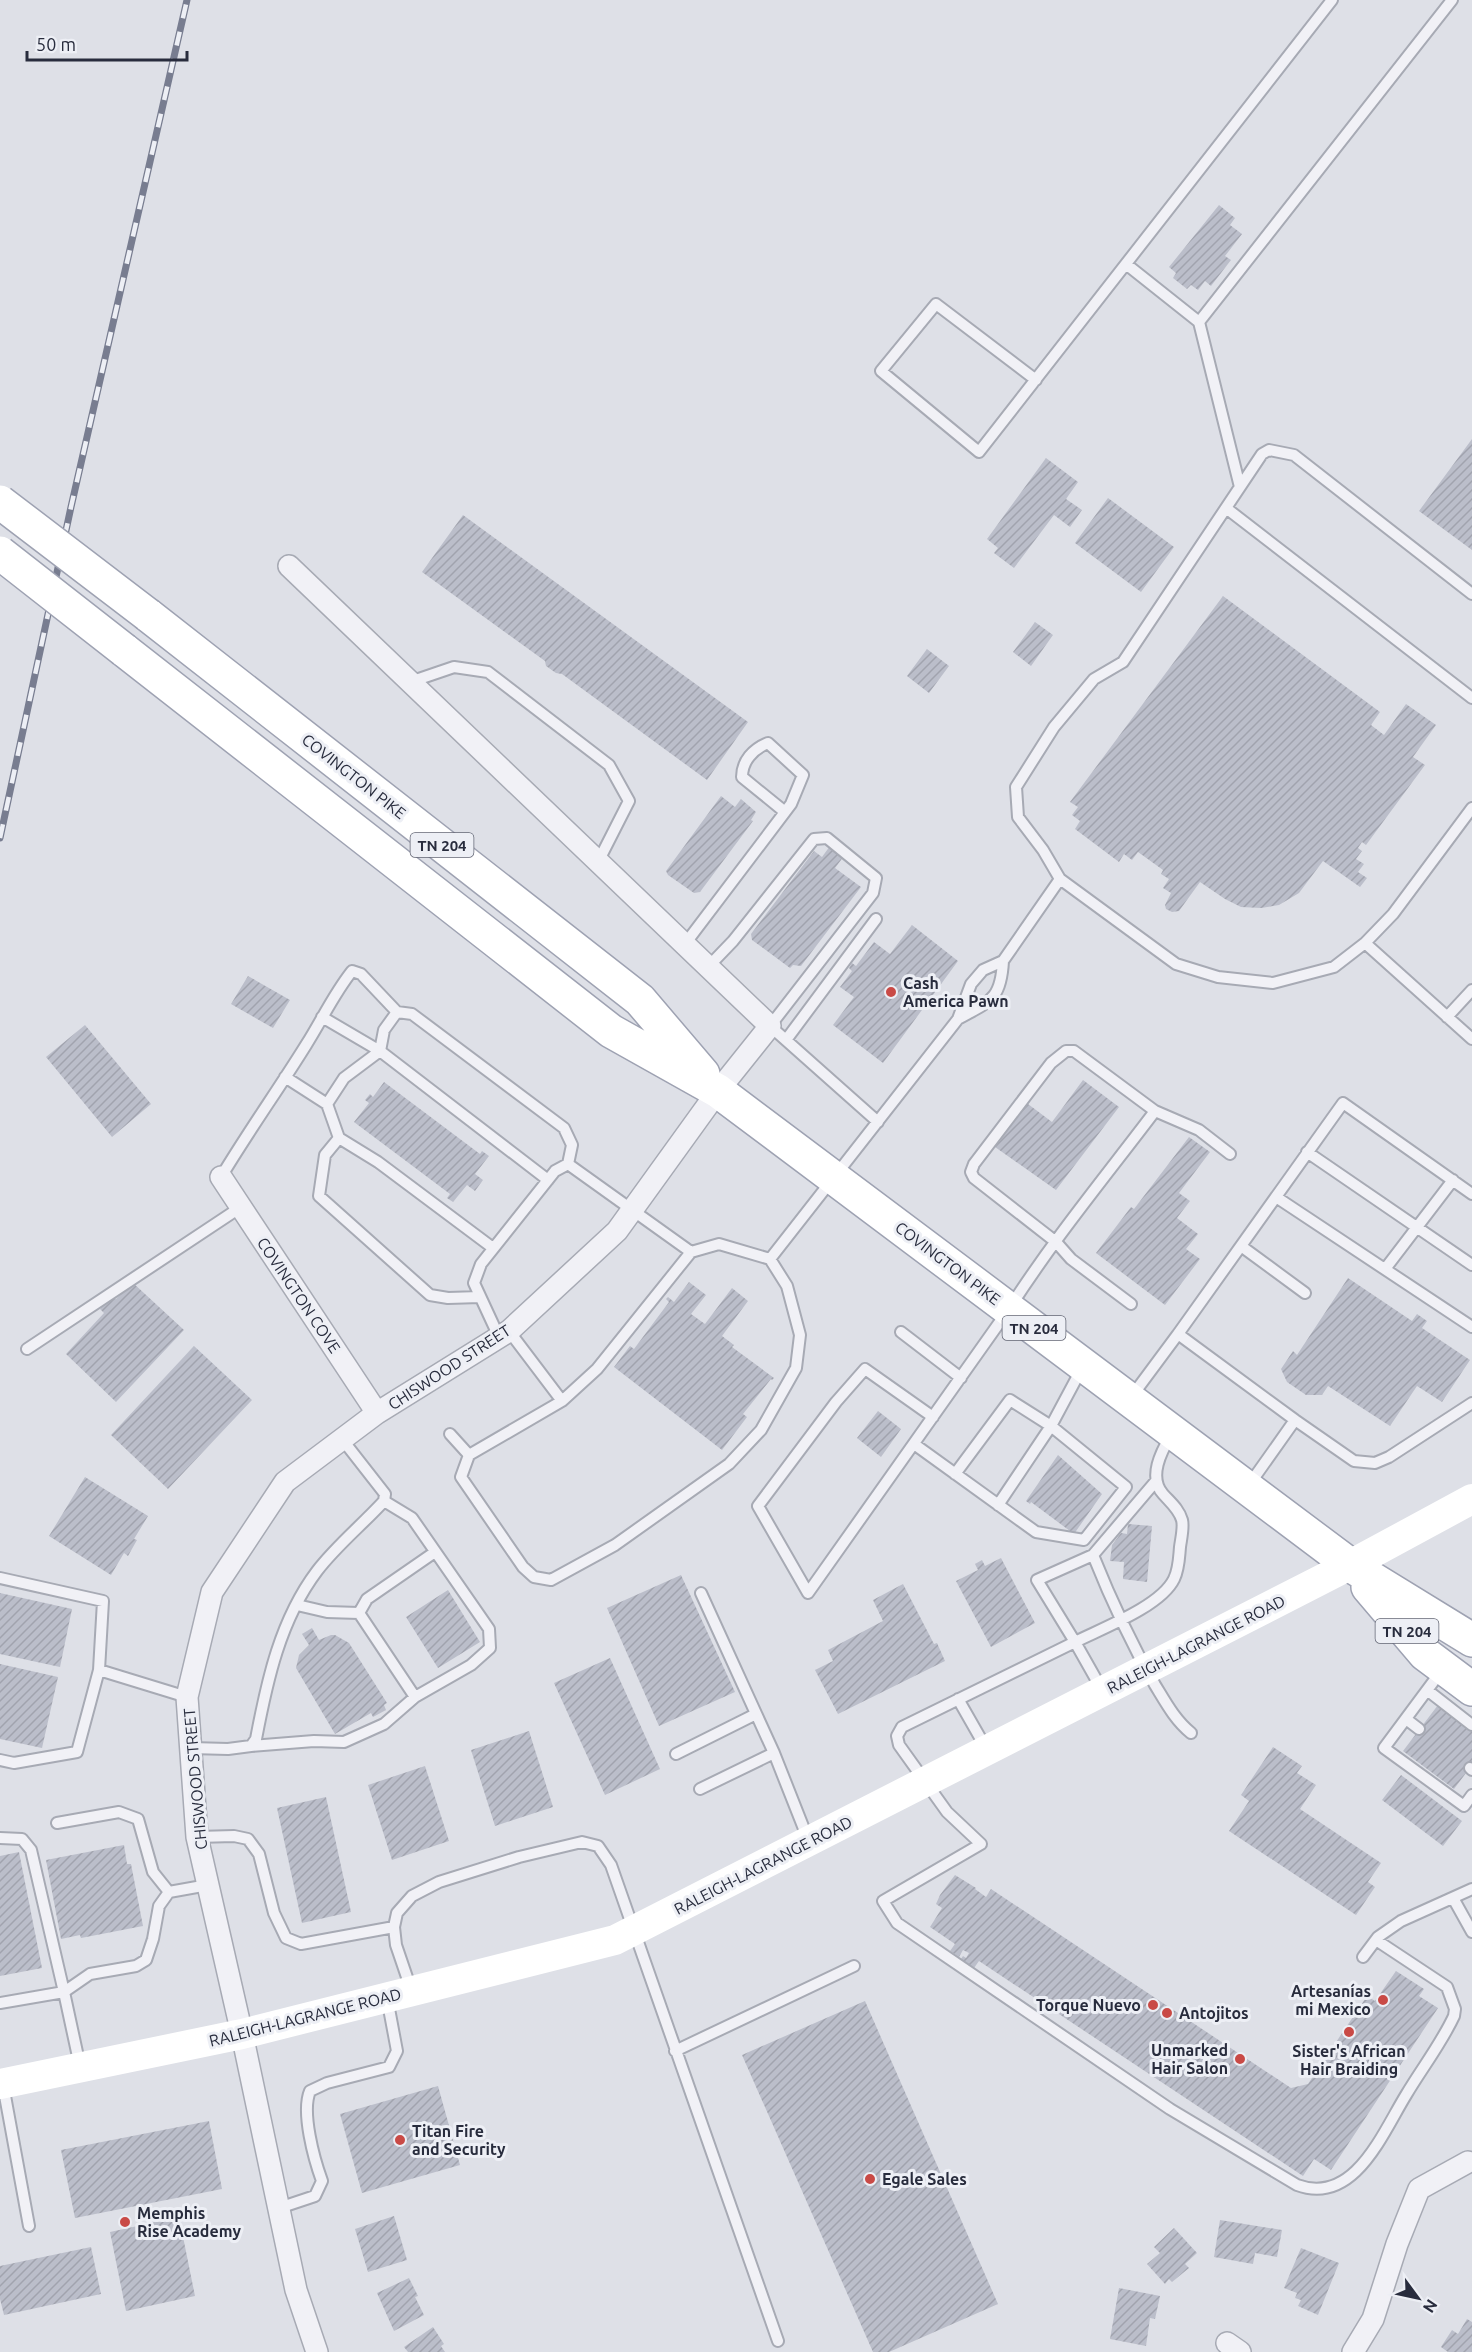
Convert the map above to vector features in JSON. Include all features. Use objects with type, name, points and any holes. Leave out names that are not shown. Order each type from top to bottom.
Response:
[{"type":"main road","name":"COVINGTON PIKE","points":[[0,502],[640,1000],[718,1092]]},
{"type":"main road","name":"COVINGTON PIKE","points":[[0,553],[611,1031],[718,1092],[1350,1565],[1472,1640]]},
{"type":"main road","name":"RALEIGH-LAGRANGE ROAD","points":[[2,2084],[242,2034],[615,1940],[1350,1565],[1472,1499]]},
{"type":"main road","name":"COVINGTON PIKE","points":[[1350,1565],[1425,1654],[1436,1679],[1472,1689]]},
{"type":"street","points":[[289,566],[778,1033]]},
{"type":"street","name":"CHISWOOD STREET","points":[[317,2352],[296,2290],[242,2034],[197,1837],[187,1697],[212,1592],[285,1482],[377,1413],[504,1334],[617,1231],[718,1092],[778,1033]]},
{"type":"street","name":"COVINGTON COVE","points":[[221,1177],[377,1413]]},
{"type":"street","points":[[1353,2352],[1373,2319],[1396,2244],[1419,2189],[1468,2162]]},
{"type":"lane","points":[[1036,380],[936,304],[881,371],[979,452],[1036,380],[1332,0]]},
{"type":"lane","points":[[1199,322],[1452,0]]},
{"type":"lane","points":[[1126,264],[1199,322],[1240,487]]},
{"type":"lane","points":[[1472,594],[1294,454],[1269,450],[1262,454],[1123,662],[1094,679],[1054,727],[1016,787],[1017,817],[1043,850],[1060,879],[1176,964],[1218,977],[1273,983],[1334,967],[1365,943],[1393,914],[1472,808]]},
{"type":"lane","points":[[1226,508],[1472,698]]},
{"type":"lane","points":[[410,682],[454,667],[488,672],[609,765],[629,801],[598,862]]},
{"type":"lane","points":[[685,944],[785,812],[791,804],[803,775],[768,744],[758,747],[742,765],[742,777],[785,812]]},
{"type":"lane","points":[[708,967],[733,941],[814,839],[827,838],[876,878],[873,893],[778,1033]]},
{"type":"lane","points":[[770,1258],[835,1179],[958,1019],[971,984],[983,970],[1003,961],[1060,879]]},
{"type":"lane","points":[[778,1033],[876,919]]},
{"type":"lane","points":[[1365,943],[1472,1039]]},
{"type":"lane","points":[[958,1019],[991,1000],[1002,984],[1003,961]]},
{"type":"lane","points":[[221,1177],[336,992],[352,971],[361,974],[397,1012],[412,1014],[564,1128],[572,1145],[568,1164],[555,1171],[480,1264],[474,1284],[504,1334],[562,1401]]},
{"type":"lane","points":[[1447,1017],[1472,990]]},
{"type":"lane","points":[[327,1104],[344,1078],[380,1051],[384,1030],[397,1012]]},
{"type":"lane","points":[[322,1017],[380,1051],[548,1180]]},
{"type":"lane","points":[[778,1033],[878,1122]]},
{"type":"lane","points":[[1131,1304],[1071,1259],[1056,1242],[974,1178],[971,1172],[974,1164],[1051,1063],[1066,1051],[1074,1051],[1155,1111],[1199,1130],[1230,1154]]},
{"type":"lane","points":[[285,1077],[327,1104],[339,1138],[378,1162],[493,1248]]},
{"type":"lane","points":[[1129,1400],[1343,1103],[1472,1194]]},
{"type":"lane","points":[[933,1417],[864,1369],[836,1402],[758,1506],[808,1593],[1009,1310],[1031,1275],[1155,1111]]},
{"type":"lane","points":[[339,1138],[325,1155],[319,1196],[430,1295],[448,1298],[480,1297]]},
{"type":"lane","points":[[1307,1152],[1472,1265]]},
{"type":"lane","points":[[568,1164],[691,1252]]},
{"type":"lane","points":[[1385,1269],[1453,1180]]},
{"type":"lane","points":[[1276,1197],[1472,1327]]},
{"type":"lane","points":[[27,1349],[241,1207]]},
{"type":"lane","points":[[719,1245],[770,1258],[787,1286],[800,1335],[796,1368],[761,1430],[729,1464],[615,1545],[551,1580],[534,1578],[523,1567],[461,1477],[469,1455],[562,1401],[597,1369],[691,1252],[719,1245]]},
{"type":"lane","points":[[1241,1245],[1305,1293]]},
{"type":"lane","points":[[901,1332],[961,1378]]},
{"type":"lane","points":[[1178,1334],[1354,1461],[1375,1462],[1389,1457],[1472,1403]]},
{"type":"lane","points":[[998,1505],[1051,1426],[1084,1365]]},
{"type":"lane","points":[[914,1444],[955,1474],[1035,1532],[1084,1540],[1126,1486],[1051,1426],[1010,1400],[955,1474]]},
{"type":"lane","points":[[1247,1488],[1295,1420]]},
{"type":"lane","points":[[1172,1432],[1155,1473],[1160,1491],[1175,1508],[1182,1521],[1178,1570],[1167,1590],[1155,1601],[1119,1620],[902,1727],[897,1736],[899,1744],[947,1812],[981,1844],[883,1901],[897,1923],[1170,2109],[1296,2185],[1310,2190],[1332,2188],[1350,2177],[1366,2159],[1394,2119],[1454,2016],[1455,2009],[1447,1987],[1376,1940]]},
{"type":"lane","points":[[450,1434],[469,1455]]},
{"type":"lane","points":[[251,1746],[256,1739],[269,1673],[303,1591],[318,1569],[384,1501],[385,1494],[342,1439]]},
{"type":"lane","points":[[1103,1691],[1036,1580],[1093,1555],[1156,1481]]},
{"type":"lane","points":[[191,1748],[228,1749],[314,1741],[344,1742],[384,1724],[415,1697],[471,1665],[490,1648],[489,1629],[412,1518],[384,1501]]},
{"type":"lane","points":[[359,1613],[367,1599],[435,1552]]},
{"type":"lane","points":[[1093,1555],[1119,1620],[1177,1722],[1191,1733]]},
{"type":"lane","points":[[0,1578],[103,1601],[99,1670],[77,1752],[14,1763],[0,1760]]},
{"type":"lane","points":[[701,1593],[774,1754],[809,1842]]},
{"type":"lane","points":[[297,1605],[327,1612],[359,1613]]},
{"type":"lane","points":[[359,1613],[415,1697]]},
{"type":"lane","points":[[99,1670],[187,1697]]},
{"type":"lane","points":[[1472,1725],[1436,1679],[1384,1748],[1464,1806],[1472,1795]]},
{"type":"lane","points":[[958,1700],[987,1751]]},
{"type":"lane","points":[[676,1754],[756,1714]]},
{"type":"lane","points":[[1406,1719],[1419,1730]]},
{"type":"lane","points":[[700,1789],[774,1754]]},
{"type":"lane","points":[[57,1823],[119,1812],[138,1819],[153,1872],[169,1892]]},
{"type":"lane","points":[[197,1837],[234,1836],[248,1839],[259,1854],[274,1914],[286,1938],[301,1944],[394,1927]]},
{"type":"lane","points":[[0,1839],[22,1839],[32,1850],[80,2067]]},
{"type":"lane","points":[[279,2208],[315,2196],[322,2181],[316,2165],[307,2115],[306,2102],[310,2091],[327,2082],[389,2067],[396,2051],[399,1995],[394,1927],[397,1913],[412,1896],[439,1882],[519,1857],[582,1842],[598,1846],[611,1865],[778,2341]]},
{"type":"lane","points":[[0,2003],[64,1992],[90,1974],[136,1966],[146,1960],[153,1939],[159,1906],[169,1892],[208,1885]]},
{"type":"lane","points":[[1363,1957],[1376,1940],[1401,1921],[1472,1889]]},
{"type":"lane","points":[[1453,1898],[1472,1932]]},
{"type":"lane","points":[[675,2051],[854,1966]]},
{"type":"lane","points":[[2,2084],[29,2226]]},
{"type":"building","points":[[1219,205],[1235,218],[1230,225],[1242,234],[1225,256],[1231,260],[1211,286],[1205,281],[1198,290],[1191,285],[1187,289],[1173,278],[1176,273],[1169,267]]},
{"type":"building","points":[[1472,439],[1472,550],[1419,511]]},
{"type":"building","points":[[1046,458],[1078,482],[1066,499],[1082,510],[1070,527],[1054,515],[1014,568],[994,553],[998,548],[987,539]]},
{"type":"building","points":[[1108,498],[1174,547],[1141,592],[1075,543]]},
{"type":"building","points":[[463,515],[748,722],[707,780],[562,674],[546,666],[545,661],[422,572]]},
{"type":"building","points":[[1223,596],[1380,712],[1371,725],[1384,735],[1406,704],[1436,725],[1413,757],[1425,765],[1366,845],[1362,842],[1358,848],[1362,851],[1356,859],[1364,864],[1358,872],[1367,878],[1360,887],[1323,861],[1299,893],[1279,905],[1261,908],[1241,907],[1200,882],[1179,911],[1172,912],[1166,909],[1165,905],[1171,893],[1163,888],[1169,879],[1161,874],[1163,870],[1138,852],[1132,860],[1124,854],[1119,862],[1075,829],[1080,821],[1072,815],[1078,807],[1070,802]]},
{"type":"building","points":[[1035,622],[1053,635],[1031,666],[1013,652]]},
{"type":"building","points":[[927,649],[949,666],[929,693],[907,676]]},
{"type":"building","points":[[721,796],[735,807],[741,799],[756,812],[751,820],[753,821],[700,892],[694,893],[668,875],[666,871]]},
{"type":"building","points":[[830,846],[844,856],[835,868],[861,887],[801,966],[793,965],[790,968],[752,940],[751,934],[814,851],[822,857]]},
{"type":"building","name":"Cash America Pawn","points":[[912,925],[958,961],[883,1063],[833,1025],[854,997],[840,987],[852,971],[849,968],[852,963],[856,966],[874,942],[890,954]]},
{"type":"building","points":[[248,976],[290,1000],[273,1028],[231,1004]]},
{"type":"building","points":[[85,1025],[151,1104],[112,1137],[46,1057]]},
{"type":"building","points":[[1083,1080],[1119,1107],[1056,1190],[995,1147],[1028,1104],[1052,1122]]},
{"type":"building","points":[[384,1082],[480,1154],[482,1151],[489,1156],[475,1174],[483,1180],[475,1191],[467,1185],[453,1202],[447,1198],[450,1194],[354,1122],[369,1103],[365,1100],[370,1094],[373,1097]]},
{"type":"building","points":[[1189,1137],[1210,1152],[1179,1193],[1190,1201],[1177,1218],[1198,1234],[1186,1249],[1200,1259],[1165,1305],[1096,1253],[1131,1207],[1134,1209]]},
{"type":"building","points":[[1348,1278],[1412,1321],[1417,1314],[1427,1321],[1422,1328],[1470,1360],[1442,1402],[1417,1386],[1390,1426],[1328,1386],[1322,1395],[1306,1395],[1287,1382],[1281,1369],[1293,1351],[1297,1355]]},
{"type":"building","points":[[132,1282],[184,1330],[116,1402],[66,1354],[104,1313],[100,1309],[112,1296],[116,1299]]},
{"type":"building","points":[[689,1282],[706,1295],[691,1314],[705,1324],[732,1288],[748,1301],[722,1336],[734,1345],[732,1347],[774,1378],[743,1414],[747,1417],[722,1450],[614,1367],[630,1346],[634,1349],[669,1302],[666,1299],[668,1297],[674,1302]]},
{"type":"building","points":[[194,1346],[252,1400],[168,1489],[111,1435]]},
{"type":"building","points":[[878,1411],[901,1429],[881,1457],[857,1438]]},
{"type":"building","points":[[1058,1455],[1102,1494],[1074,1534],[1031,1502],[1030,1504],[1026,1501]]},
{"type":"building","points":[[85,1477],[148,1516],[134,1539],[137,1540],[128,1556],[124,1553],[111,1575],[49,1536]]},
{"type":"building","points":[[1128,1524],[1152,1526],[1147,1582],[1123,1579],[1124,1562],[1110,1561],[1112,1545],[1121,1533],[1127,1534]]},
{"type":"building","points":[[1001,1558],[1035,1623],[991,1647],[956,1581],[978,1570],[975,1564],[982,1560],[985,1566]]},
{"type":"building","points":[[681,1575],[735,1692],[659,1726],[607,1608]]},
{"type":"building","points":[[903,1584],[945,1661],[838,1714],[815,1670],[833,1661],[828,1650],[883,1621],[873,1600]]},
{"type":"building","points":[[448,1590],[480,1642],[438,1668],[406,1617]]},
{"type":"building","points":[[0,1593],[72,1609],[60,1667],[0,1654]]},
{"type":"building","points":[[312,1628],[319,1640],[335,1635],[349,1643],[387,1703],[384,1705],[386,1710],[373,1717],[371,1713],[335,1734],[296,1668],[299,1655],[309,1645],[302,1634]]},
{"type":"building","points":[[610,1658],[660,1769],[605,1795],[554,1683]]},
{"type":"building","points":[[0,1664],[58,1677],[42,1748],[0,1739]]},
{"type":"building","points":[[1438,1705],[1472,1730],[1472,1765],[1454,1789],[1403,1751]]},
{"type":"building","points":[[529,1731],[553,1807],[495,1826],[471,1750]]},
{"type":"building","points":[[1273,1747],[1302,1766],[1297,1773],[1316,1785],[1300,1809],[1381,1863],[1368,1882],[1375,1887],[1356,1915],[1229,1831],[1249,1801],[1241,1795]]},
{"type":"building","points":[[425,1766],[449,1841],[392,1860],[368,1785]]},
{"type":"building","points":[[1401,1775],[1462,1821],[1443,1846],[1382,1800]]},
{"type":"building","points":[[326,1797],[351,1912],[302,1923],[277,1808]]},
{"type":"building","points":[[124,1845],[127,1864],[131,1864],[143,1926],[81,1938],[80,1935],[61,1939],[46,1860]]},
{"type":"building","points":[[19,1852],[42,1968],[0,1976],[0,1856]]},
{"type":"building","points":[[955,1875],[986,1897],[991,1889],[1291,2088],[1308,2084],[1367,1996],[1375,2001],[1396,1971],[1424,1989],[1419,1996],[1438,2008],[1331,2170],[1314,2159],[1303,2176],[979,1961],[974,1968],[961,1959],[963,1956],[966,1958],[969,1953],[963,1950],[959,1957],[950,1951],[955,1944],[930,1927],[942,1908],[936,1904],[940,1895]]},
{"type":"building","name":"Egale Sales","points":[[865,2001],[998,2304],[889,2352],[873,2352],[742,2055]]},
{"type":"building","name":"Titan Fire and Security","points":[[438,2086],[460,2165],[362,2193],[340,2114]]},
{"type":"building","points":[[209,2121],[222,2189],[75,2218],[61,2150]]},
{"type":"building","points":[[394,2216],[407,2260],[368,2272],[355,2229]]},
{"type":"building","points":[[179,2217],[195,2296],[126,2311],[110,2232]]},
{"type":"building","points":[[1220,2220],[1282,2230],[1277,2257],[1255,2253],[1253,2264],[1214,2257]]},
{"type":"building","points":[[1174,2228],[1197,2253],[1185,2264],[1189,2268],[1172,2282],[1169,2279],[1165,2284],[1147,2264],[1160,2253],[1154,2247]]},
{"type":"building","points":[[91,2247],[101,2294],[4,2315],[0,2299],[0,2266]]},
{"type":"building","points":[[1301,2248],[1339,2263],[1318,2315],[1298,2306],[1301,2300],[1295,2298],[1297,2293],[1284,2288]]},
{"type":"building","points":[[409,2278],[424,2315],[394,2331],[377,2293]]},
{"type":"building","points":[[1119,2288],[1160,2296],[1155,2319],[1150,2318],[1146,2346],[1110,2339]]},
{"type":"building","points":[[1467,2319],[1472,2322],[1472,2352],[1448,2352],[1441,2347],[1452,2330],[1458,2334]]},
{"type":"building","points":[[433,2327],[444,2344],[441,2346],[445,2352],[408,2352],[404,2347]]},
{"type":"railway","points":[[0,838],[71,507],[187,0]]},
{"type":"place","name":"Cash America Pawn","points":[[891,992]]},
{"type":"place","name":"Artesanías mi Mexico","points":[[1383,2000]]},
{"type":"place","name":"Torque Nuevo","points":[[1153,2005]]},
{"type":"place","name":"Antojitos","points":[[1167,2013]]},
{"type":"place","name":"Sister's African Hair Braiding","points":[[1349,2032]]},
{"type":"place","name":"Unmarked Hair Salon","points":[[1240,2059]]},
{"type":"place","name":"Titan Fire and Security","points":[[400,2140]]},
{"type":"place","name":"Egale Sales","points":[[870,2179]]},
{"type":"place","name":"Memphis Rise Academy","points":[[125,2222]]}]
